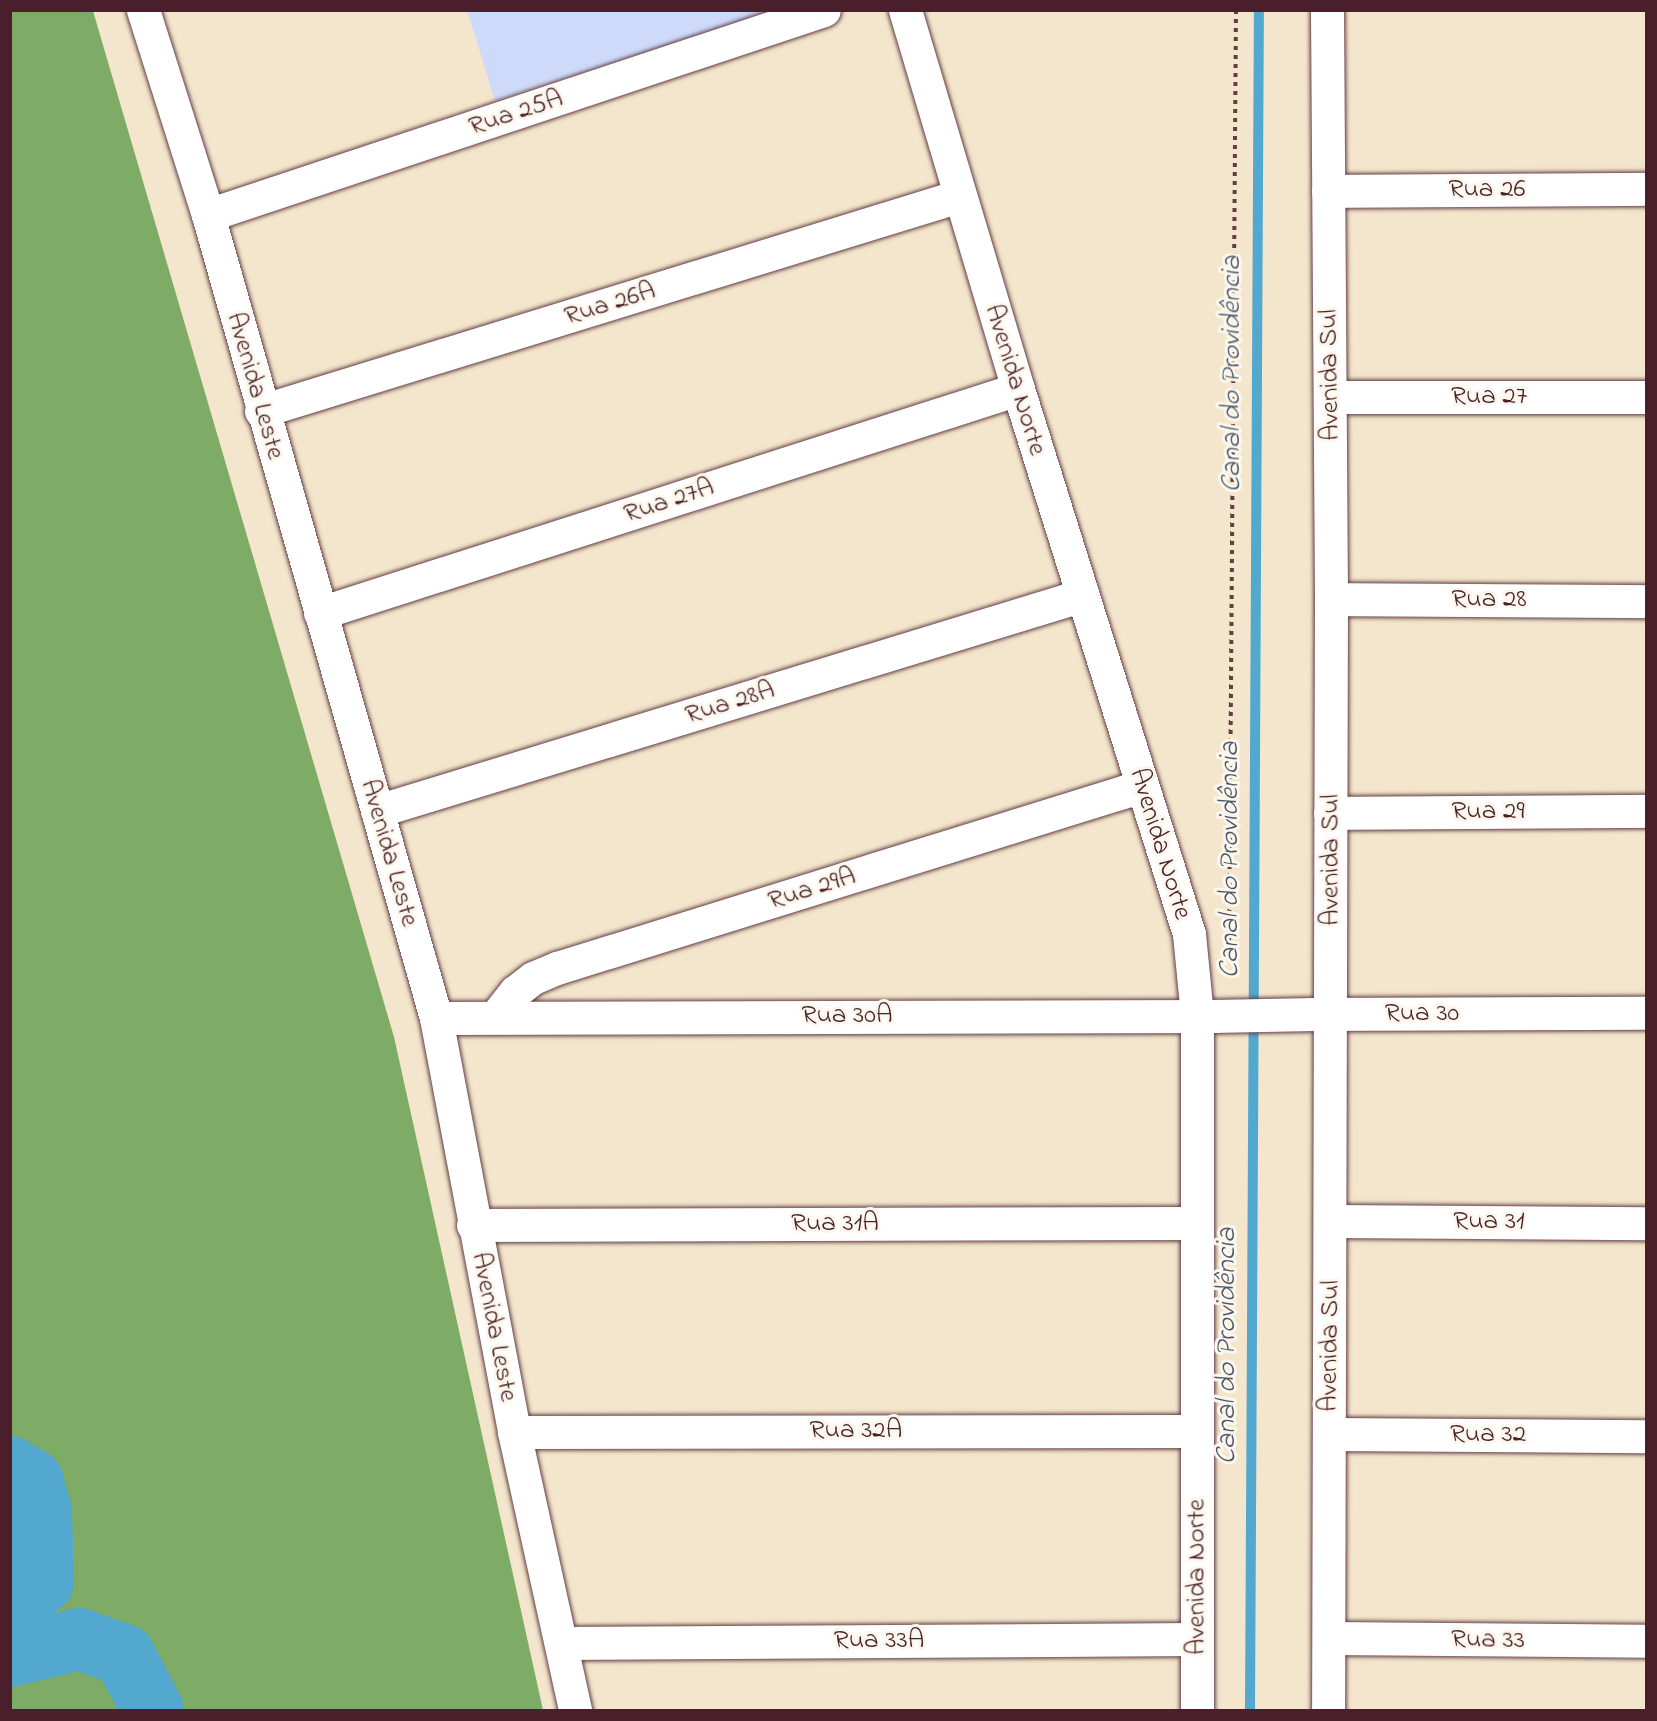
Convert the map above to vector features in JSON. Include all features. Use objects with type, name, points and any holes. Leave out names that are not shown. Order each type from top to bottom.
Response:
[{"type":"street","name":"Avenida Leste","points":[[143,10],[208,215],[261,411],[436,1018],[473,1225],[514,1432],[575,1710]]},
{"type":"street","name":"Rua 25A","points":[[208,215],[824,10]]},
{"type":"street","name":"Avenida Norte","points":[[905,10],[1018,389],[1189,934],[1206,1016],[1197,1223],[1197,1710]]},
{"type":"street","name":"Avenida Sul","points":[[1327,10],[1331,397],[1330,813],[1321,1014],[1331,1221],[1328,1710]]},
{"type":"street","name":"Rua 26","points":[[1328,190],[1647,189]]},
{"type":"street","name":"Rua 26A","points":[[261,411],[959,196]]},
{"type":"street","name":"Rua 27A","points":[[320,613],[1018,389]]},
{"type":"street","name":"Rua 27","points":[[1331,397],[1647,397]]},
{"type":"street","name":"Rua 28A","points":[[377,811],[1083,595]]},
{"type":"street","name":"Rua 28","points":[[1331,599],[1647,601]]},
{"type":"street","name":"Rua 29A","points":[[496,1016],[515,992],[533,978],[557,968],[1142,786]]},
{"type":"street","name":"Rua 29","points":[[1330,813],[1647,811]]},
{"type":"street","name":"Rua 30","points":[[1206,1016],[1647,1013]]},
{"type":"street","name":"Rua 30A","points":[[496,1016],[1206,1016]]},
{"type":"street","points":[[436,1018],[496,1016]]},
{"type":"street","name":"Rua 31","points":[[1331,1221],[1647,1223]]},
{"type":"street","name":"Rua 31A","points":[[473,1225],[1197,1223]]},
{"type":"street","name":"Rua 32A","points":[[514,1432],[1197,1431]]},
{"type":"street","name":"Rua 32","points":[[1329,1434],[1647,1436]]},
{"type":"street","name":"Rua 33","points":[[1329,1638],[1647,1641]]},
{"type":"street","name":"Rua 33A","points":[[561,1643],[1197,1639]]},
{"type":"path","points":[[1229,959],[1236,10]]},
{"type":"shaded area","points":[[467,10],[774,11],[495,101]]},
{"type":"green space","points":[[10,11],[93,11],[394,1037],[543,1710],[11,1710]]},
{"type":"waterway","name":"Canal do Providência","points":[[1250,1710],[1259,10]]},
{"type":"waterway","points":[[10,1467],[32,1480],[41,1511],[43,1582],[10,1608]]},
{"type":"waterway","points":[[10,1656],[79,1639],[124,1655],[153,1710]]}]
